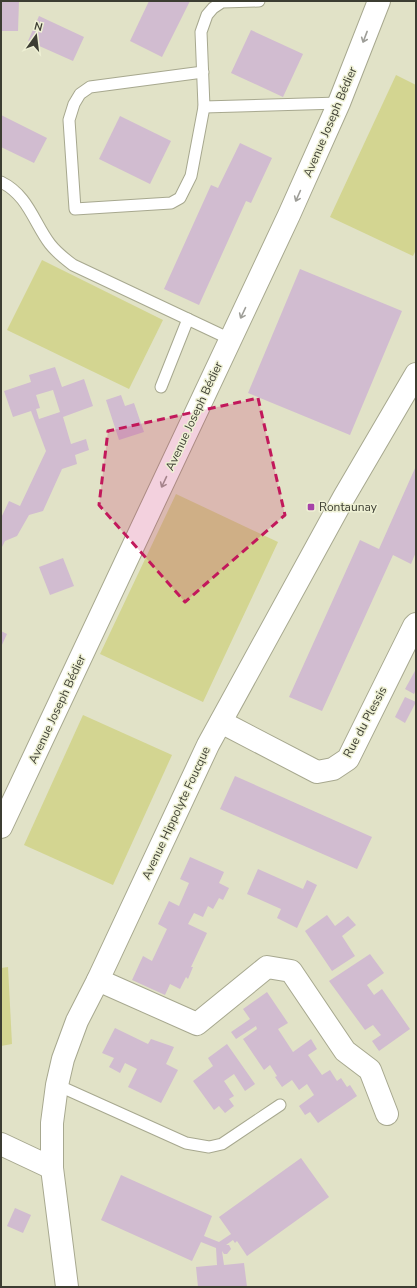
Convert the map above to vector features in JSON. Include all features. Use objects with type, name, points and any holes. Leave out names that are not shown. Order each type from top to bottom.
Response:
[{"type":"street","name":"Avenue Joseph Bédier","points":[[1,827],[292,208],[339,103],[379,1]]},
{"type":"street","name":"Avenue Hippolyte Foucque","points":[[67,1287],[52,1168],[52,1123],[57,1085],[63,1058],[77,1021],[98,980],[195,773],[221,722],[344,497],[416,374]]},
{"type":"street","name":"Rue du Plessis","points":[[221,722],[317,772],[333,769],[348,759],[416,624]]},
{"type":"street","points":[[98,980],[197,1024],[267,967],[292,971],[345,1051],[370,1070],[387,1114]]},
{"type":"street","points":[[1,1144],[52,1168]]},
{"type":"lane","points":[[203,72],[90,87],[80,94],[74,104],[69,120],[75,208],[171,203],[180,198],[191,176],[204,107],[202,32],[207,15],[213,8],[222,2],[259,1]]},
{"type":"lane","points":[[204,107],[339,103]]},
{"type":"lane","points":[[1,182],[26,203],[50,244],[59,254],[74,265],[230,339]]},
{"type":"lane","points":[[161,387],[188,320]]},
{"type":"lane","points":[[57,1085],[186,1142],[209,1146],[222,1144],[280,1105]]},
{"type":"highlighted area","points":[[258,398],[285,515],[185,602],[99,505],[108,431]]},
{"type":"green space","points":[[396,75],[416,85],[416,250],[413,256],[330,217]]},
{"type":"green space","points":[[42,260],[163,320],[129,389],[7,330]]},
{"type":"green space","points":[[176,494],[278,542],[203,702],[100,654]]},
{"type":"green space","points":[[83,715],[172,755],[113,885],[24,845]]},
{"type":"green space","points":[[8,967],[12,1044],[1,1046],[1,968]]},
{"type":"building","points":[[1,1],[19,1],[18,31],[1,31]]},
{"type":"building","points":[[149,1],[190,1],[162,57],[130,41]]},
{"type":"building","points":[[39,16],[84,37],[73,61],[28,41]]},
{"type":"building","points":[[251,30],[303,54],[283,97],[231,73]]},
{"type":"building","points":[[1,115],[47,138],[34,163],[1,147]]},
{"type":"building","points":[[120,116],[171,141],[150,184],[99,159]]},
{"type":"building","points":[[240,143],[272,158],[251,203],[246,201],[199,305],[164,289],[211,185],[218,188]]},
{"type":"building","points":[[300,269],[402,311],[350,435],[248,393]]},
{"type":"building","points":[[55,367],[62,387],[84,379],[93,406],[63,417],[71,444],[86,439],[89,450],[75,455],[77,464],[62,469],[43,511],[29,515],[17,536],[5,541],[1,549],[1,518],[9,501],[20,506],[46,451],[31,411],[13,417],[4,391],[31,382],[29,375]],"holes":[[[53,390],[60,412],[39,419],[36,409],[40,408],[36,395]]]},
{"type":"building","points":[[121,395],[125,406],[134,403],[144,432],[119,440],[106,400]]},
{"type":"building","points":[[416,466],[416,552],[411,564],[393,555],[322,711],[289,697],[360,540],[379,549]]},
{"type":"building","points":[[63,558],[74,586],[50,595],[39,567]]},
{"type":"building","points":[[1,631],[7,634],[1,647]]},
{"type":"building","points":[[416,669],[416,690],[414,694],[405,689]]},
{"type":"building","points":[[405,697],[416,702],[405,723],[395,717]]},
{"type":"building","points":[[235,776],[372,837],[357,869],[220,809]]},
{"type":"building","points":[[190,857],[224,872],[219,883],[229,888],[223,900],[219,898],[213,909],[208,906],[203,917],[194,913],[188,924],[207,933],[191,967],[193,967],[188,979],[186,977],[180,989],[170,984],[165,995],[132,980],[143,956],[152,961],[167,929],[158,924],[169,901],[179,906],[189,883],[180,879]]},
{"type":"building","points":[[258,869],[303,889],[307,880],[317,885],[297,928],[277,918],[281,909],[247,894]]},
{"type":"building","points":[[327,915],[335,926],[348,916],[356,925],[342,936],[355,956],[332,971],[305,931]]},
{"type":"building","points":[[370,954],[384,973],[367,985],[374,995],[382,989],[410,1029],[379,1051],[372,1041],[381,1035],[373,1025],[365,1030],[329,981]]},
{"type":"building","points":[[267,992],[288,1023],[278,1029],[293,1052],[311,1039],[317,1049],[308,1055],[322,1075],[330,1070],[337,1081],[341,1078],[347,1087],[350,1085],[357,1096],[318,1123],[310,1112],[305,1115],[299,1106],[314,1095],[307,1084],[299,1090],[292,1080],[282,1087],[275,1077],[277,1076],[270,1065],[264,1070],[243,1039],[257,1029],[256,1026],[236,1039],[231,1032],[250,1019],[243,1009]]},
{"type":"building","points":[[115,1028],[148,1044],[151,1039],[174,1047],[166,1064],[178,1070],[161,1103],[128,1087],[137,1069],[125,1063],[120,1073],[109,1067],[114,1058],[102,1053]]},
{"type":"building","points":[[227,1044],[255,1084],[245,1091],[234,1074],[224,1081],[234,1096],[229,1099],[234,1106],[225,1113],[219,1106],[214,1110],[193,1081],[213,1066],[208,1058]]},
{"type":"building","points":[[301,1158],[329,1197],[247,1256],[237,1241],[235,1243],[233,1240],[226,1245],[229,1245],[231,1249],[227,1254],[224,1254],[222,1251],[224,1265],[244,1263],[247,1287],[198,1287],[196,1267],[217,1265],[216,1248],[201,1242],[192,1261],[101,1220],[121,1175],[212,1216],[204,1236],[219,1242],[231,1234],[219,1217]]},
{"type":"building","points":[[15,1208],[31,1215],[23,1233],[7,1226]]},
{"type":"place","name":"Rontaunay","points":[[311,507]]}]
